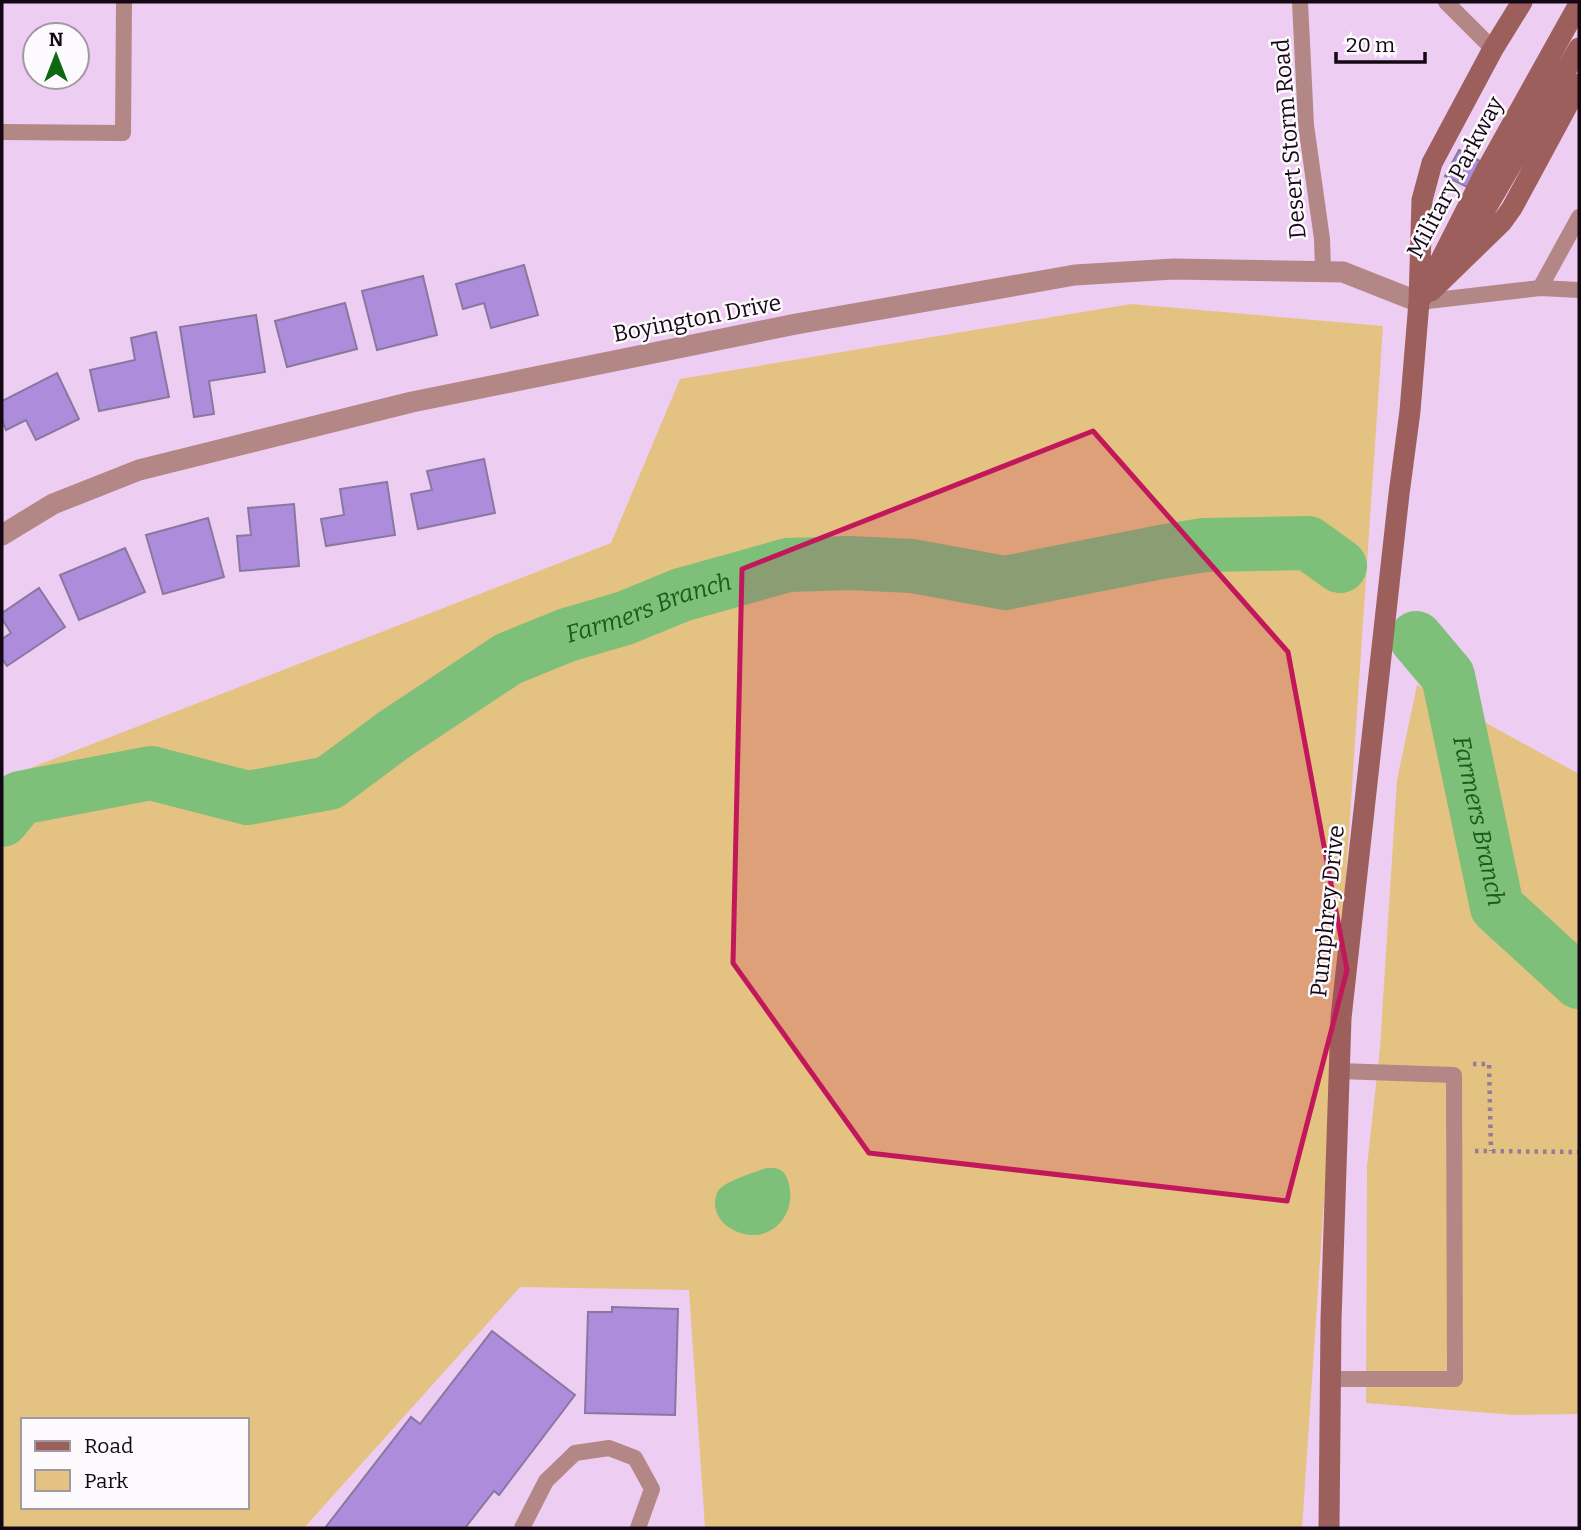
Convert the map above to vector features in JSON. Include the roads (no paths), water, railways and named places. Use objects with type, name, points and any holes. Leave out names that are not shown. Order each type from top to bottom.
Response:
[{"type":"street","name":"Military Parkway","points":[[1419,302],[1422,200],[1432,163],[1493,49],[1522,2]]},
{"type":"street","name":"Military Parkway","points":[[1419,302],[1487,169],[1579,4]]},
{"type":"street","name":"Military Parkway","points":[[1419,302],[1485,211],[1579,48]]},
{"type":"street","name":"Military Parkway","points":[[1419,302],[1502,222],[1579,84]]},
{"type":"street","name":"Boyington Drive","points":[[2,535],[53,504],[139,470],[412,402],[796,324],[1075,275],[1174,269],[1343,272],[1419,302]]},
{"type":"street","name":"Pumphrey Drive","points":[[1329,1528],[1341,1018],[1410,411],[1419,302]]},
{"type":"lane","points":[[2,132],[123,133],[124,2]]},
{"type":"lane","name":"Desert Storm Road","points":[[1300,2],[1306,125],[1322,239],[1323,271]]},
{"type":"lane","points":[[1446,2],[1493,49]]},
{"type":"lane","points":[[1540,288],[1579,217]]},
{"type":"lane","points":[[1419,302],[1540,288],[1579,290]]},
{"type":"lane","points":[[1331,1379],[1455,1379],[1454,1075],[1339,1071]]},
{"type":"lane","points":[[522,1528],[547,1481],[575,1453],[609,1448],[635,1458],[652,1489],[638,1528]]},
{"type":"waterway","name":"Farmers Branch","points":[[2,820],[20,798],[151,773],[248,798],[329,783],[395,734],[508,659],[567,635],[625,618],[681,595],[788,565],[849,563],[912,566],[1005,583],[1204,545],[1308,543],[1340,566]]},
{"type":"waterway","name":"Farmers Branch","points":[[1416,638],[1448,676],[1497,907],[1579,982]]}]
